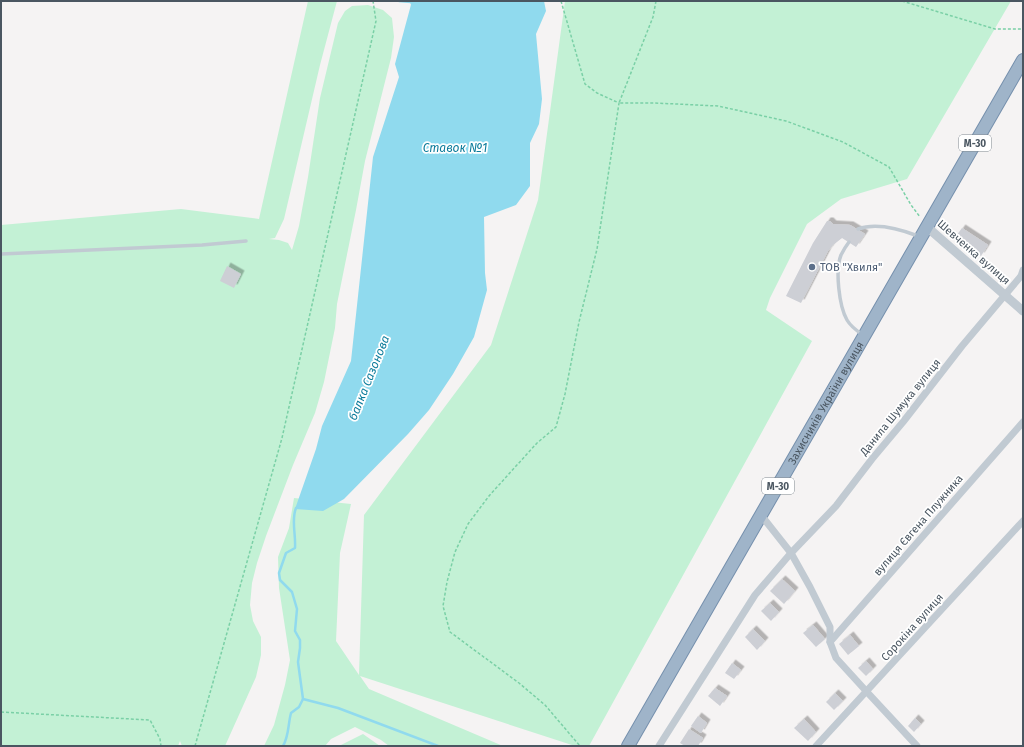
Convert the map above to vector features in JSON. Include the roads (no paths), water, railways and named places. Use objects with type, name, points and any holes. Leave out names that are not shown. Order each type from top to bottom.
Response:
[{"type":"highway","name":"Захисників України вулиця","points":[[628,746],[1023,60]]},
{"type":"street","name":"Шевченка вулиця","points":[[927,227],[1023,311]]},
{"type":"street","name":"Данила Шумука вулиця","points":[[659,746],[755,595],[791,553],[836,506],[962,346],[1021,276],[1023,270]]},
{"type":"street","name":"вулиця Євгена Плужника","points":[[830,642],[1023,422]]},
{"type":"street","points":[[761,515],[791,553],[810,587],[830,627],[830,642],[836,658],[917,746]]},
{"type":"street","name":"Сорокіна вулиця","points":[[816,746],[1023,522]]},
{"type":"lane","points":[[858,230],[865,227],[876,226],[902,230],[921,238]]},
{"type":"lane","points":[[1,254],[202,245],[246,241]]},
{"type":"lane","points":[[849,242],[841,254],[838,264],[837,276],[839,293],[846,319],[852,328],[864,336]]},
{"type":"water","name":"Ставок №1","points":[[412,1],[544,1],[546,11],[536,34],[542,99],[539,124],[530,143],[530,186],[516,205],[484,217],[485,273],[487,290],[474,337],[453,374],[429,410],[408,434],[344,499],[323,511],[295,509],[316,449],[322,426],[351,361],[373,157],[399,77],[395,64]]},
{"type":"waterway","name":"балка Сазонова","points":[[399,1],[411,2],[412,4]]},
{"type":"waterway","name":"балка Сазонова","points":[[283,746],[291,713],[299,707],[303,699],[298,662],[300,640],[295,631],[297,609],[292,592],[280,580],[279,573],[286,553],[295,548],[294,522],[296,508]]},
{"type":"waterway","points":[[303,699],[338,708],[438,746]]},
{"type":"place","name":"ТОВ \"Хвиля\"","points":[[812,267]]}]
